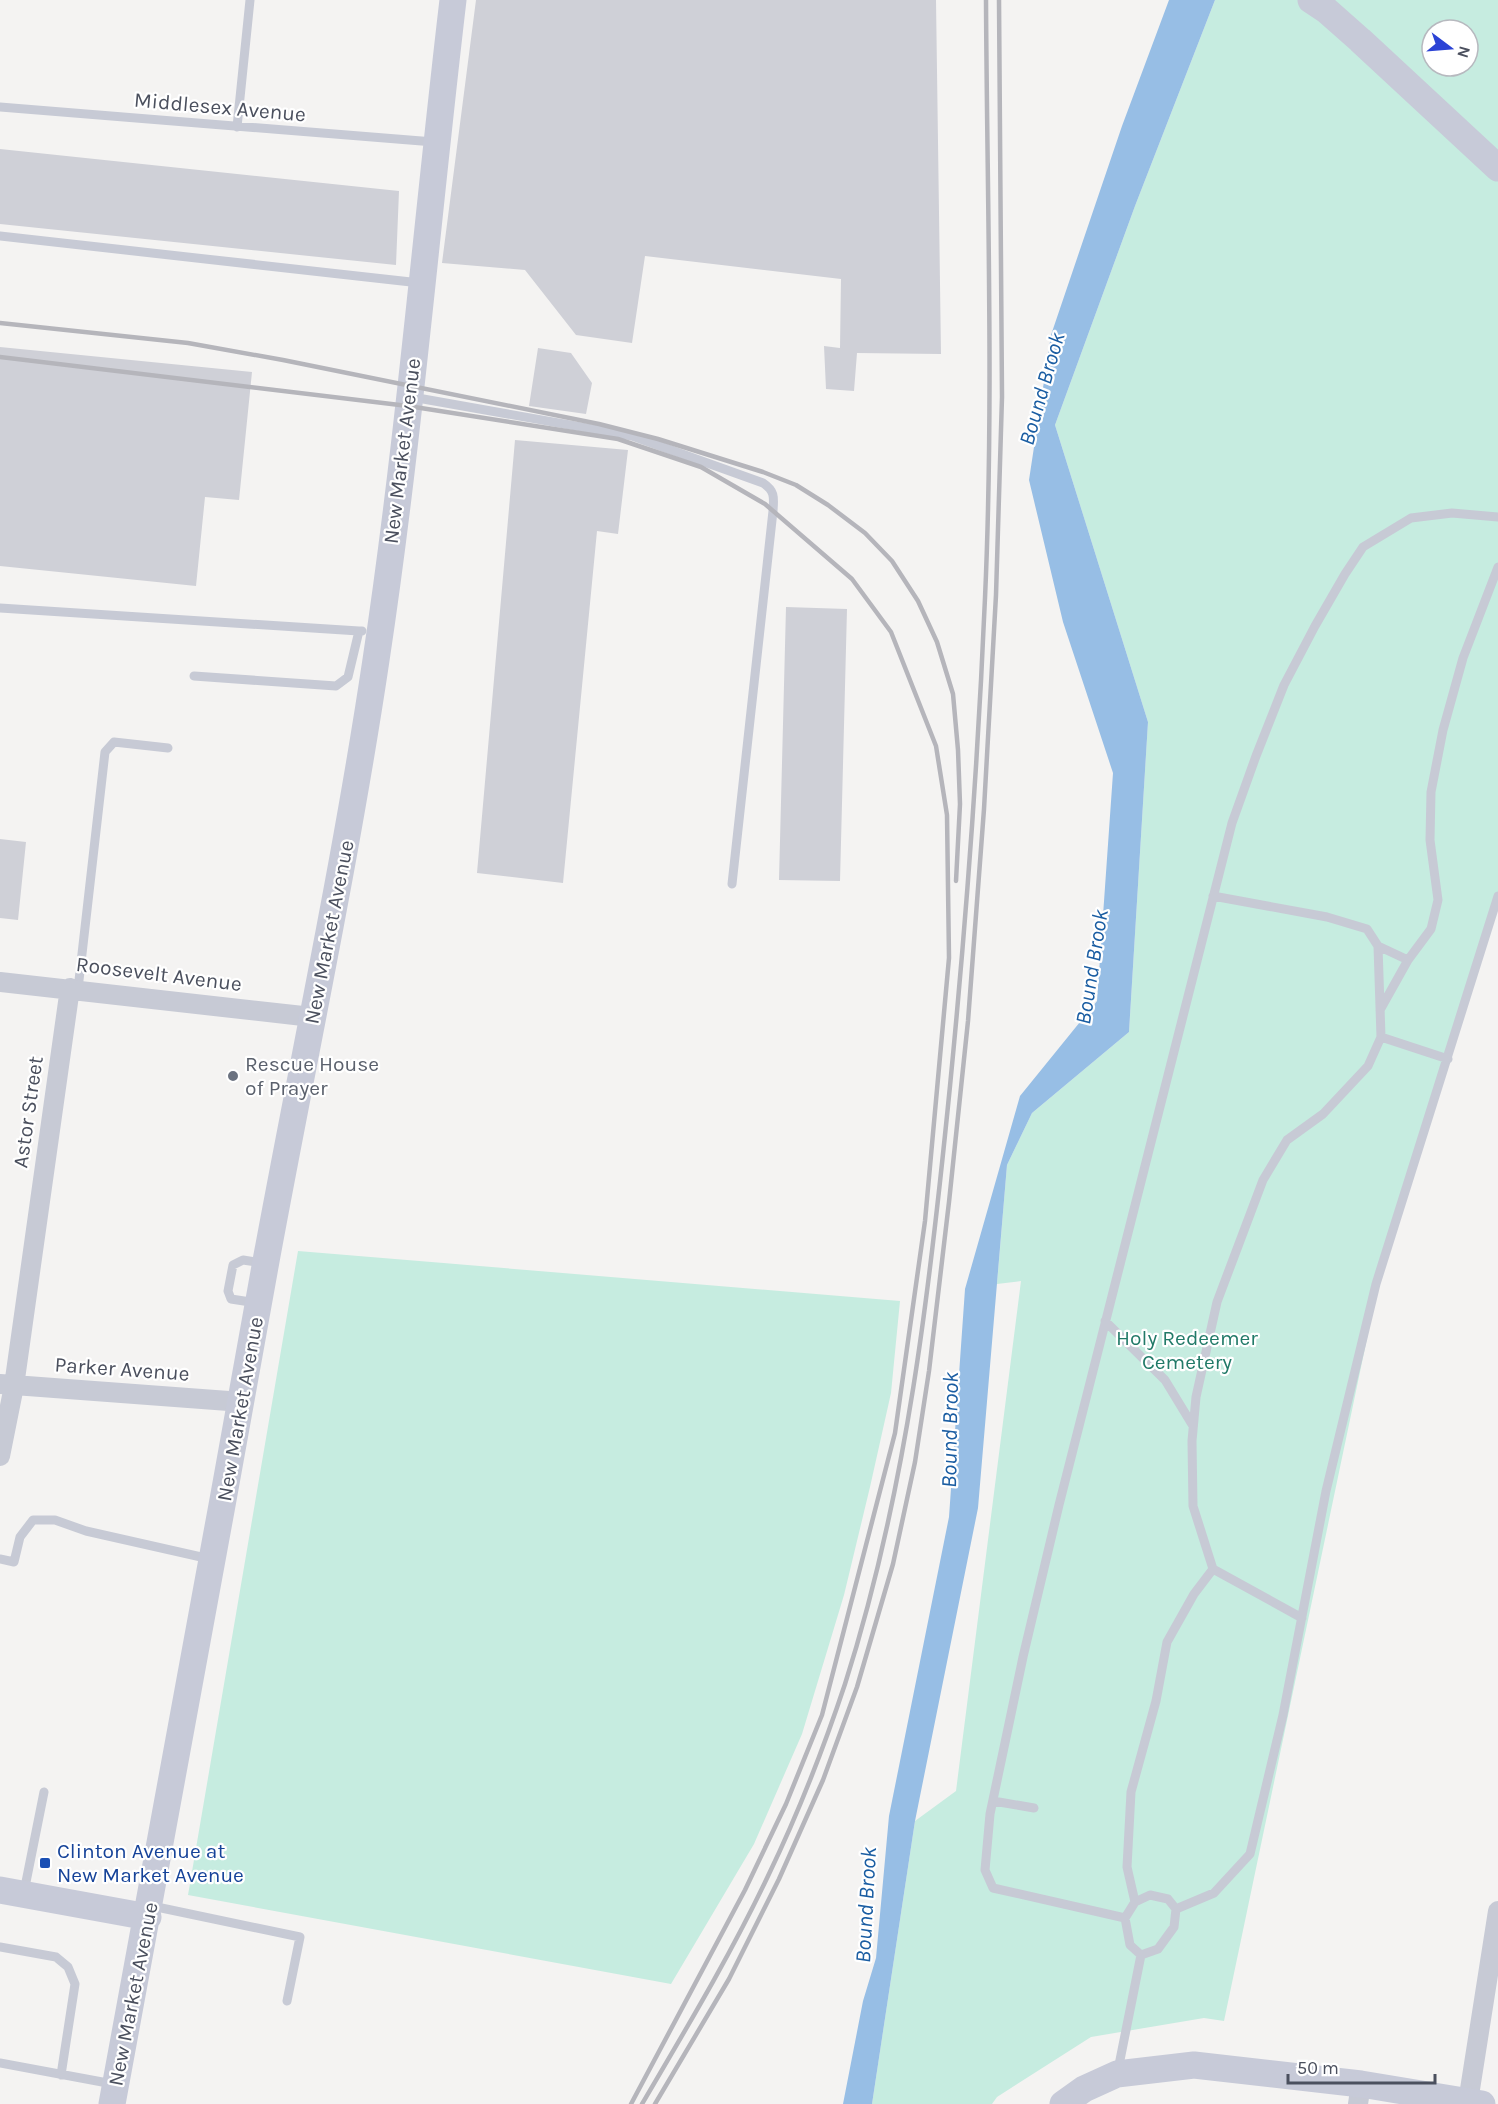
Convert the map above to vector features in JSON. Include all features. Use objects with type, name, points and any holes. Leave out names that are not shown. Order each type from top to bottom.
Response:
[{"type":"main road","name":"New Market Avenue","points":[[113,2094],[149,1911],[266,1263],[348,829],[369,632],[409,396],[453,0]]},
{"type":"main road","points":[[1311,0],[1360,40],[1498,168]]},
{"type":"main road","points":[[12,1892],[149,1911]]},
{"type":"main road","points":[[1063,2104],[1084,2089],[1117,2074],[1194,2065],[1359,2094],[1475,2103]]},
{"type":"street","name":"Roosevelt Avenue","points":[[0,982],[74,988],[312,1017]]},
{"type":"street","name":"Astor Street","points":[[0,1456],[7,1385],[74,988]]},
{"type":"street","name":"Parker Avenue","points":[[7,1385],[242,1402]]},
{"type":"street","points":[[1475,2103],[1498,1911]]},
{"type":"lane","points":[[237,127],[250,0]]},
{"type":"lane","name":"Middlesex Avenue","points":[[0,107],[436,143]]},
{"type":"lane","points":[[0,236],[422,283]]},
{"type":"lane","points":[[409,396],[632,436],[763,483],[772,490],[774,511],[732,884]]},
{"type":"lane","points":[[1125,1918],[993,1888],[985,1870],[993,1801],[1028,1635],[1105,1321],[1232,823],[1284,685],[1345,574],[1364,547],[1411,518],[1452,513],[1498,518]]},
{"type":"lane","points":[[1380,1011],[1408,960],[1431,929],[1438,900],[1430,840],[1431,792],[1443,730],[1463,658],[1498,567]]},
{"type":"lane","points":[[0,608],[369,632],[348,677],[336,686],[194,676]]},
{"type":"lane","points":[[74,988],[105,752],[114,742],[168,748]]},
{"type":"lane","points":[[1213,896],[1327,917],[1368,929],[1378,946],[1381,1037],[1368,1066],[1323,1114],[1287,1140],[1263,1180],[1217,1302],[1196,1397],[1192,1441],[1193,1506],[1213,1569],[1302,1618]]},
{"type":"lane","points":[[1176,1909],[1215,1893],[1250,1854],[1283,1715],[1326,1491],[1376,1284],[1498,896]]},
{"type":"lane","points":[[1378,946],[1408,960]]},
{"type":"lane","points":[[1381,1037],[1448,1059]]},
{"type":"lane","points":[[1105,1321],[1165,1380],[1193,1426]]},
{"type":"lane","points":[[0,1559],[14,1562],[20,1538],[33,1520],[55,1520],[86,1531],[212,1560]]},
{"type":"lane","points":[[1135,1902],[1127,1868],[1131,1792],[1156,1701],[1167,1642],[1194,1594],[1213,1569]]},
{"type":"lane","points":[[12,1892],[44,1792]]},
{"type":"lane","points":[[993,1801],[1034,1808]]},
{"type":"lane","points":[[1150,1895],[1168,1899],[1176,1909],[1174,1928],[1158,1949],[1141,1955],[1130,1945],[1125,1918],[1135,1902],[1150,1895]]},
{"type":"lane","points":[[149,1911],[300,1937],[287,2001]]},
{"type":"lane","points":[[0,1947],[56,1957],[68,1967],[75,1984],[61,2075]]},
{"type":"lane","points":[[1117,2074],[1141,1955]]},
{"type":"lane","points":[[0,2063],[61,2075],[113,2094]]},
{"type":"green space","name":"Holy Redeemer Cemetery","points":[[1215,0],[1498,0],[1498,903],[1378,1286],[1224,2021],[1204,2018],[1091,2037],[997,2097],[992,2104],[872,2104],[915,1821],[956,1791],[1021,1281],[997,1284],[1007,1165],[1032,1113],[1129,1032],[1148,722],[1055,425],[1135,206]]},
{"type":"green space","points":[[298,1251],[900,1301],[891,1393],[870,1487],[844,1595],[802,1734],[754,1844],[671,1984],[188,1895]]},
{"type":"water","points":[[1169,0],[1215,0],[1135,206],[1055,425],[1148,722],[1129,1032],[1032,1113],[1007,1165],[978,1508],[915,1821],[872,2104],[843,2104],[863,2001],[876,1958],[889,1816],[949,1517],[965,1289],[1020,1096],[1097,1001],[1113,773],[1063,622],[1029,480],[1051,335],[1122,126]]},
{"type":"building","points":[[476,0],[936,0],[941,354],[857,353],[854,391],[826,389],[824,346],[840,348],[841,279],[645,256],[632,343],[576,335],[525,270],[442,263]]},
{"type":"building","points":[[0,149],[399,191],[396,265],[0,224]]},
{"type":"building","points":[[0,347],[252,372],[239,500],[205,497],[196,586],[0,566]]},
{"type":"building","points":[[538,348],[571,353],[592,383],[586,414],[529,406]]},
{"type":"building","points":[[515,440],[628,450],[618,534],[597,531],[563,883],[477,873]]},
{"type":"building","points":[[786,607],[847,609],[840,881],[779,880]]},
{"type":"building","points":[[0,839],[26,842],[18,920],[0,918]]},
{"type":"railway","points":[[642,2104],[708,1991],[754,1905],[779,1853],[819,1757],[845,1684],[885,1537],[913,1388],[934,1237],[956,1025],[971,842],[982,659],[988,523],[990,374],[986,0]]},
{"type":"railway","points":[[655,2104],[729,1979],[779,1879],[823,1780],[857,1687],[893,1564],[915,1462],[929,1371],[949,1202],[968,1021],[984,809],[996,595],[1002,397],[999,0]]},
{"type":"railway","points":[[0,323],[188,343],[599,424],[658,439],[763,472],[796,485],[828,505],[865,533],[892,561],[918,601],[937,642],[953,694],[958,750],[960,804],[956,881]]},
{"type":"railway","points":[[0,357],[408,406],[618,439],[701,467],[765,504],[852,579],[891,632],[936,746],[947,815],[949,958],[925,1221],[895,1433],[822,1715],[786,1804],[745,1890],[631,2104]]},
{"type":"place","name":"Rescue House of Prayer","points":[[233,1076]]},
{"type":"place","name":"Clinton Avenue at New Market Avenue","points":[[45,1863]]},
{"type":"water label","name":"Bound Brook","points":[[1042,389]]},
{"type":"water label","name":"Bound Brook","points":[[1092,967]]},
{"type":"water label","name":"Bound Brook","points":[[950,1430]]},
{"type":"water label","name":"Bound Brook","points":[[866,1905]]}]
